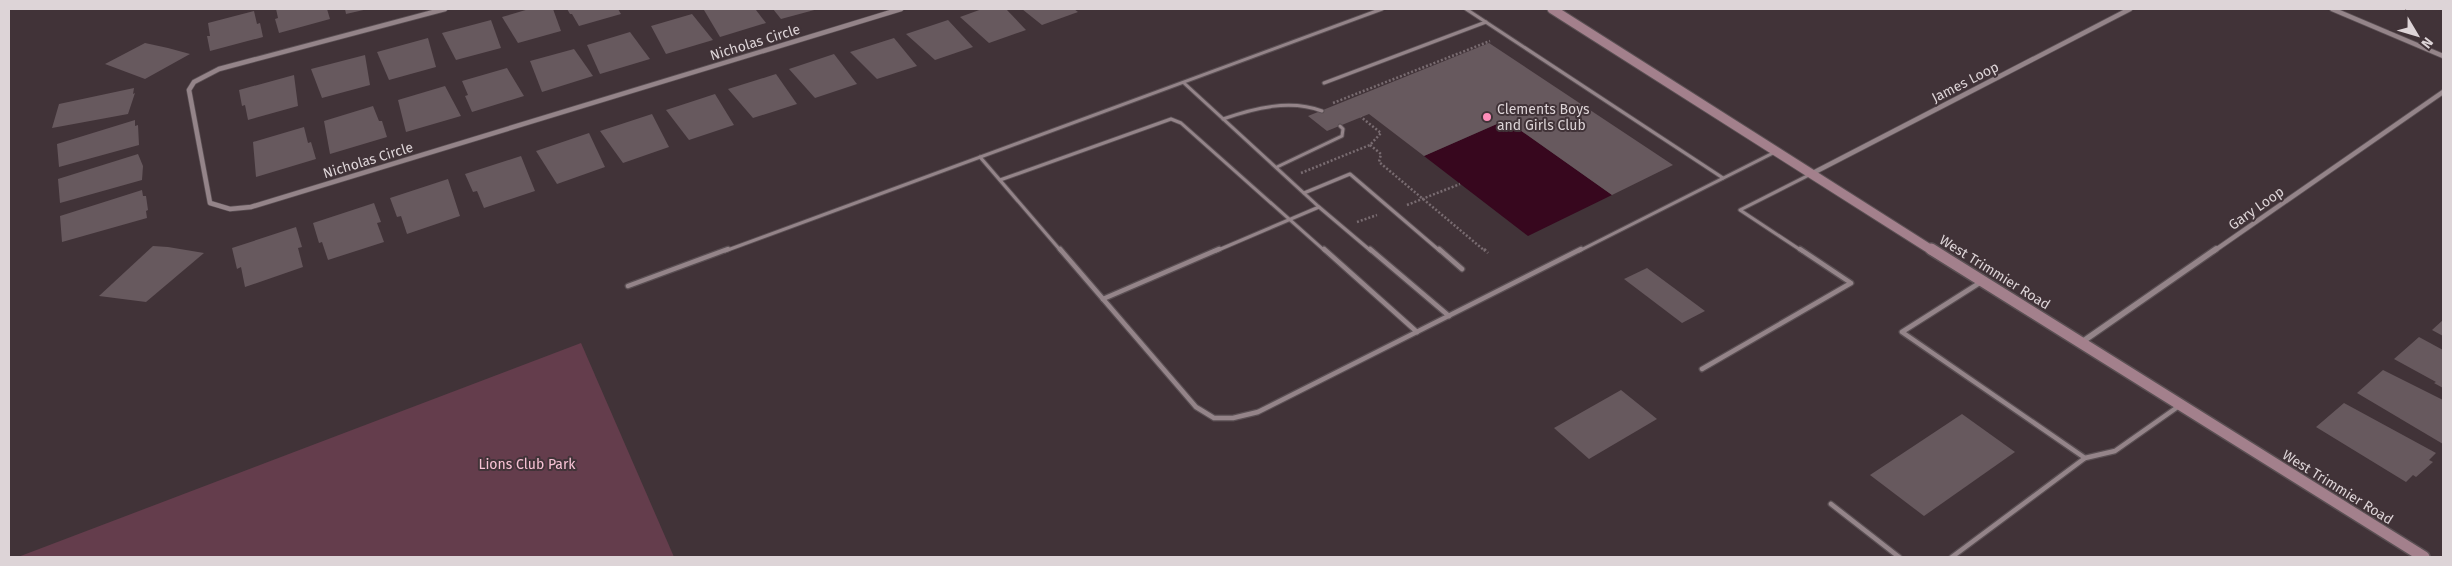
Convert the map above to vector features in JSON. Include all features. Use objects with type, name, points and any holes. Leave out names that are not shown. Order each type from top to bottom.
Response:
[{"type":"main road","name":"West Trimmier Road","points":[[1552,9],[1810,174],[2424,557]]},
{"type":"street","name":"Nicholas Circle","points":[[445,9],[218,69],[194,82],[189,90],[210,203],[221,209],[233,210],[251,207],[902,9]]},
{"type":"street","name":"James Loop","points":[[1810,174],[2130,9]]},
{"type":"street","points":[[2332,9],[2443,56]]},
{"type":"street","name":"Gary Loop","points":[[2081,342],[2443,92]]},
{"type":"lane","points":[[628,286],[1184,84],[1382,9]]},
{"type":"lane","points":[[1466,9],[1723,178]]},
{"type":"lane","points":[[1324,83],[1486,22]]},
{"type":"lane","points":[[1184,84],[1319,207],[1449,316]]},
{"type":"lane","points":[[1223,119],[1264,108],[1308,106],[1320,110]]},
{"type":"lane","points":[[1000,180],[1171,119],[1181,123],[1417,332]]},
{"type":"lane","points":[[1277,168],[1342,136],[1343,129],[1340,126]]},
{"type":"lane","points":[[980,157],[1196,407],[1214,418],[1233,418],[1258,412],[1775,152]]},
{"type":"lane","points":[[1304,193],[1350,174],[1462,269]]},
{"type":"lane","points":[[1702,370],[1850,283],[1740,210],[1810,174]]},
{"type":"lane","points":[[1102,299],[1319,207]]},
{"type":"lane","points":[[1982,281],[1902,332],[2085,458]]},
{"type":"lane","points":[[1952,557],[2085,458],[2115,451],[2182,405]]},
{"type":"lane","points":[[1831,504],[1899,557]]},
{"type":"path","points":[[1320,110],[1496,39]]},
{"type":"path","points":[[1289,178],[1370,144],[1381,133],[1361,117]]},
{"type":"path","points":[[1370,144],[1381,154],[1379,162],[1488,253]]},
{"type":"green space","name":"Lions Club Park","points":[[581,343],[674,557],[18,557]]},
{"type":"shaded area","points":[[1506,120],[1612,195],[1528,236],[1424,156]]},
{"type":"building","points":[[276,9],[327,9],[330,19],[279,33],[275,19],[278,18]]},
{"type":"building","points":[[345,9],[368,9],[346,14]]},
{"type":"building","points":[[529,9],[553,9],[561,31],[518,43],[502,17]]},
{"type":"building","points":[[567,9],[618,9],[621,14],[579,26]]},
{"type":"building","points":[[773,9],[818,9],[781,19]]},
{"type":"building","points":[[982,9],[1006,9],[1026,30],[989,43],[960,17]]},
{"type":"building","points":[[1022,9],[1074,9],[1078,12],[1042,25]]},
{"type":"building","points":[[704,10],[756,10],[766,23],[720,37]]},
{"type":"building","points":[[254,11],[257,24],[260,23],[263,37],[210,51],[207,36],[210,36],[208,23]]},
{"type":"building","points":[[692,14],[713,40],[666,54],[651,26]]},
{"type":"building","points":[[491,20],[501,48],[456,60],[442,33]]},
{"type":"building","points":[[948,20],[973,47],[935,60],[906,34]]},
{"type":"building","points":[[630,32],[650,59],[600,74],[587,45]]},
{"type":"building","points":[[428,38],[436,67],[389,80],[377,52]]},
{"type":"building","points":[[894,38],[917,66],[877,79],[850,52]]},
{"type":"building","points":[[145,43],[190,54],[145,79],[105,64]]},
{"type":"building","name":"Clements Boys and Girls Club","points":[[1489,43],[1673,165],[1612,195],[1506,120],[1424,156],[1369,114],[1327,131],[1308,116]]},
{"type":"building","points":[[574,49],[593,76],[542,92],[530,61]]},
{"type":"building","points":[[834,54],[857,84],[815,98],[789,69]]},
{"type":"building","points":[[365,55],[370,85],[322,98],[311,69]]},
{"type":"building","points":[[507,68],[524,96],[472,112],[465,96],[468,95],[462,81]]},
{"type":"building","points":[[776,74],[797,104],[753,118],[728,89]]},
{"type":"building","points":[[294,75],[298,106],[248,120],[245,105],[242,106],[239,90]]},
{"type":"building","points":[[445,86],[461,116],[406,132],[398,100]]},
{"type":"building","points":[[134,88],[133,94],[135,93],[128,114],[52,128],[59,104]]},
{"type":"building","points":[[715,94],[734,125],[689,140],[666,110]]},
{"type":"building","points":[[373,106],[379,121],[382,121],[387,137],[330,154],[324,121]]},
{"type":"building","points":[[652,114],[669,147],[623,163],[600,131]]},
{"type":"building","points":[[135,120],[135,126],[138,125],[139,145],[59,167],[57,144]]},
{"type":"building","points":[[304,127],[308,143],[311,142],[316,159],[256,177],[253,142]]},
{"type":"building","points":[[589,133],[605,167],[557,184],[536,151]]},
{"type":"building","points":[[138,154],[143,166],[142,180],[60,203],[58,179]]},
{"type":"building","points":[[521,156],[535,191],[484,208],[477,191],[473,192],[465,174]]},
{"type":"building","points":[[448,179],[460,216],[407,234],[401,216],[397,217],[390,198]]},
{"type":"building","points":[[142,190],[143,196],[146,196],[147,218],[62,242],[60,216]]},
{"type":"building","points":[[374,203],[381,222],[377,223],[384,242],[328,260],[322,242],[319,243],[313,223]]},
{"type":"building","points":[[296,227],[302,247],[298,248],[303,267],[245,287],[241,267],[237,269],[232,248]]},
{"type":"building","points":[[153,246],[204,253],[146,302],[99,296]]},
{"type":"building","points":[[1647,268],[1705,311],[1682,323],[1624,279]]},
{"type":"building","points":[[2443,320],[2443,336],[2432,330]]},
{"type":"building","points":[[2419,337],[2443,350],[2443,388],[2434,383],[2436,382],[2394,359]]},
{"type":"building","points":[[2383,370],[2443,400],[2443,444],[2357,393]]},
{"type":"building","points":[[1621,390],[1657,419],[1589,459],[1554,428]]},
{"type":"building","points":[[2344,403],[2436,453],[2429,460],[2433,462],[2416,477],[2413,475],[2406,482],[2316,427]]},
{"type":"building","points":[[1962,414],[2015,452],[1924,516],[1870,475]]},
{"type":"place","name":"Clements Boys and Girls Club","points":[[1487,117]]}]
